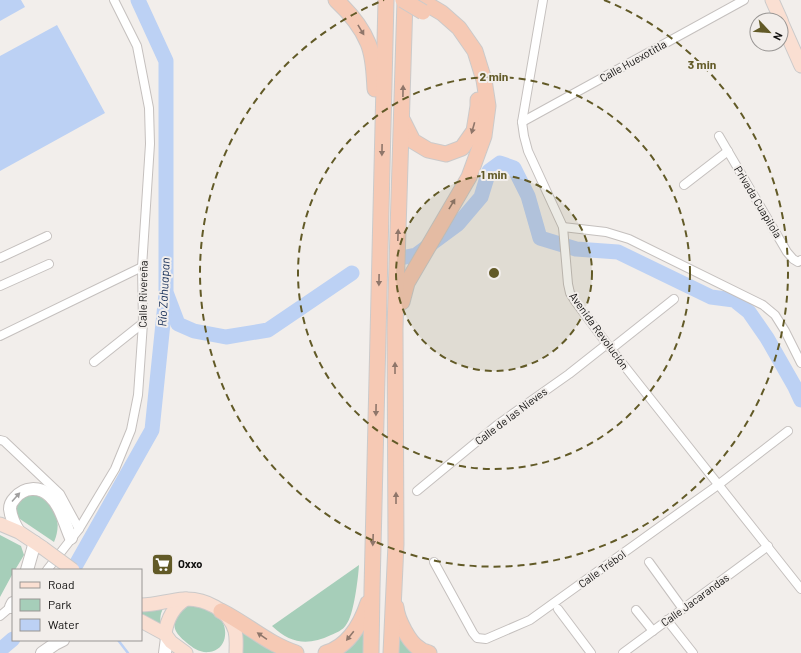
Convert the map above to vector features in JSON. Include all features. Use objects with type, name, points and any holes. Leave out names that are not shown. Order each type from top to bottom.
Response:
[{"type":"highway","points":[[336,0],[348,12],[368,43],[373,66],[376,100],[383,111]]},
{"type":"highway","points":[[371,653],[386,0]]},
{"type":"highway","points":[[391,653],[396,544],[395,330],[402,119],[404,0],[423,5],[442,13],[459,28],[475,51],[484,80],[488,106],[484,136],[469,177],[407,282],[395,330]]},
{"type":"highway","points":[[402,119],[413,141],[428,150],[446,154],[462,148],[474,131],[478,106],[477,89],[475,77],[468,57],[423,5]]},
{"type":"highway","points":[[326,653],[343,645],[354,633],[367,608],[372,588]]},
{"type":"highway","points":[[394,593],[396,612],[405,632],[419,649],[429,653]]},
{"type":"highway","points":[[221,611],[271,642],[296,653]]},
{"type":"main road","points":[[772,0],[777,12]]},
{"type":"main road","points":[[789,39],[801,66]]},
{"type":"main road","points":[[19,532],[12,522],[10,508],[12,500],[19,493],[27,489],[33,489],[44,491],[51,497],[75,534]]},
{"type":"main road","points":[[0,524],[19,532],[72,569]]},
{"type":"main road","points":[[27,569],[39,545]]},
{"type":"main road","points":[[165,653],[166,627],[170,616],[177,606],[186,599]]},
{"type":"main road","points":[[142,605],[161,604],[186,599],[202,601],[221,611],[233,625],[236,636],[236,653]]},
{"type":"main road","points":[[144,624],[166,636],[186,653]]},
{"type":"main road","points":[[225,653],[229,649],[233,640],[233,625]]},
{"type":"main road","points":[[42,653],[61,641]]},
{"type":"street","name":"Calle Rivereña","points":[[48,569],[75,534],[115,469],[131,430],[138,395],[143,323],[142,267],[150,144],[149,108],[137,46],[114,0]]},
{"type":"street","name":"Avenida Revolución","points":[[543,0],[522,122],[528,151],[563,230],[570,292],[609,347],[801,589]]},
{"type":"street","name":"Calle Huexotitla","points":[[522,122],[744,0]]},
{"type":"street","name":"Privada Cuapilola","points":[[719,136],[787,252],[798,262],[801,260]]},
{"type":"street","points":[[684,185],[728,152]]},
{"type":"street","points":[[563,230],[606,232],[629,239],[763,305],[775,315],[801,363]]},
{"type":"street","points":[[0,258],[47,236]]},
{"type":"street","points":[[0,286],[49,264]]},
{"type":"street","points":[[0,336],[142,267]]},
{"type":"street","name":"Calle de las Nieves","points":[[417,491],[497,425],[609,347],[674,299]]},
{"type":"street","points":[[94,362],[143,323]]},
{"type":"street","name":"Calle Trébol","points":[[434,562],[473,633],[477,638],[486,639],[530,620],[718,485],[788,431]]},
{"type":"street","points":[[0,440],[60,494],[75,534]]},
{"type":"street","name":"Calle Jacarandas","points":[[623,653],[768,546]]},
{"type":"street","points":[[649,562],[683,609]]},
{"type":"street","points":[[0,616],[12,605]]},
{"type":"street","points":[[558,609],[591,653]]},
{"type":"street","points":[[636,610],[653,631]]},
{"type":"street","points":[[667,620],[693,653]]},
{"type":"green space","points":[[34,494],[47,502],[55,514],[58,527],[54,542],[17,517],[15,506],[19,499]]},
{"type":"green space","points":[[0,535],[21,546],[24,555],[16,569],[12,569],[12,575],[0,597]]},
{"type":"green space","points":[[359,565],[358,579],[351,613],[345,627],[341,630],[323,639],[307,642],[293,640],[286,637],[272,626]]},
{"type":"green space","points":[[196,604],[214,613],[223,623],[225,628],[225,638],[220,647],[215,650],[203,652],[197,650],[182,639],[175,629],[174,621],[176,611],[183,606]]},
{"type":"green space","points":[[164,607],[160,618],[162,630],[142,617],[142,610]]},
{"type":"green space","points":[[395,630],[419,653],[396,653]]},
{"type":"green space","points":[[241,631],[285,653],[241,653]]},
{"type":"green space","points":[[364,632],[363,653],[333,653],[358,638]]},
{"type":"water","points":[[0,0],[21,0],[25,7],[0,21]]},
{"type":"water","points":[[57,25],[105,113],[0,171],[0,56]]},
{"type":"waterway","name":"Río Zahuapan","points":[[74,569],[152,430],[166,294],[166,61],[138,0]]},
{"type":"waterway","points":[[406,257],[416,255],[458,224],[481,197],[489,171],[500,163],[514,168],[528,196],[540,238],[576,249],[618,252],[711,297],[734,300],[749,312],[767,338],[801,400]]},
{"type":"waterway","points":[[167,295],[178,324],[194,331],[226,337],[268,330],[352,273]]},
{"type":"waterway","name":"Río Zahuapan","points":[[0,650],[12,640]]},
{"type":"waterway","points":[[119,641],[128,653]]},
{"type":"place","name":"Oxxo","points":[[162,564]]}]
